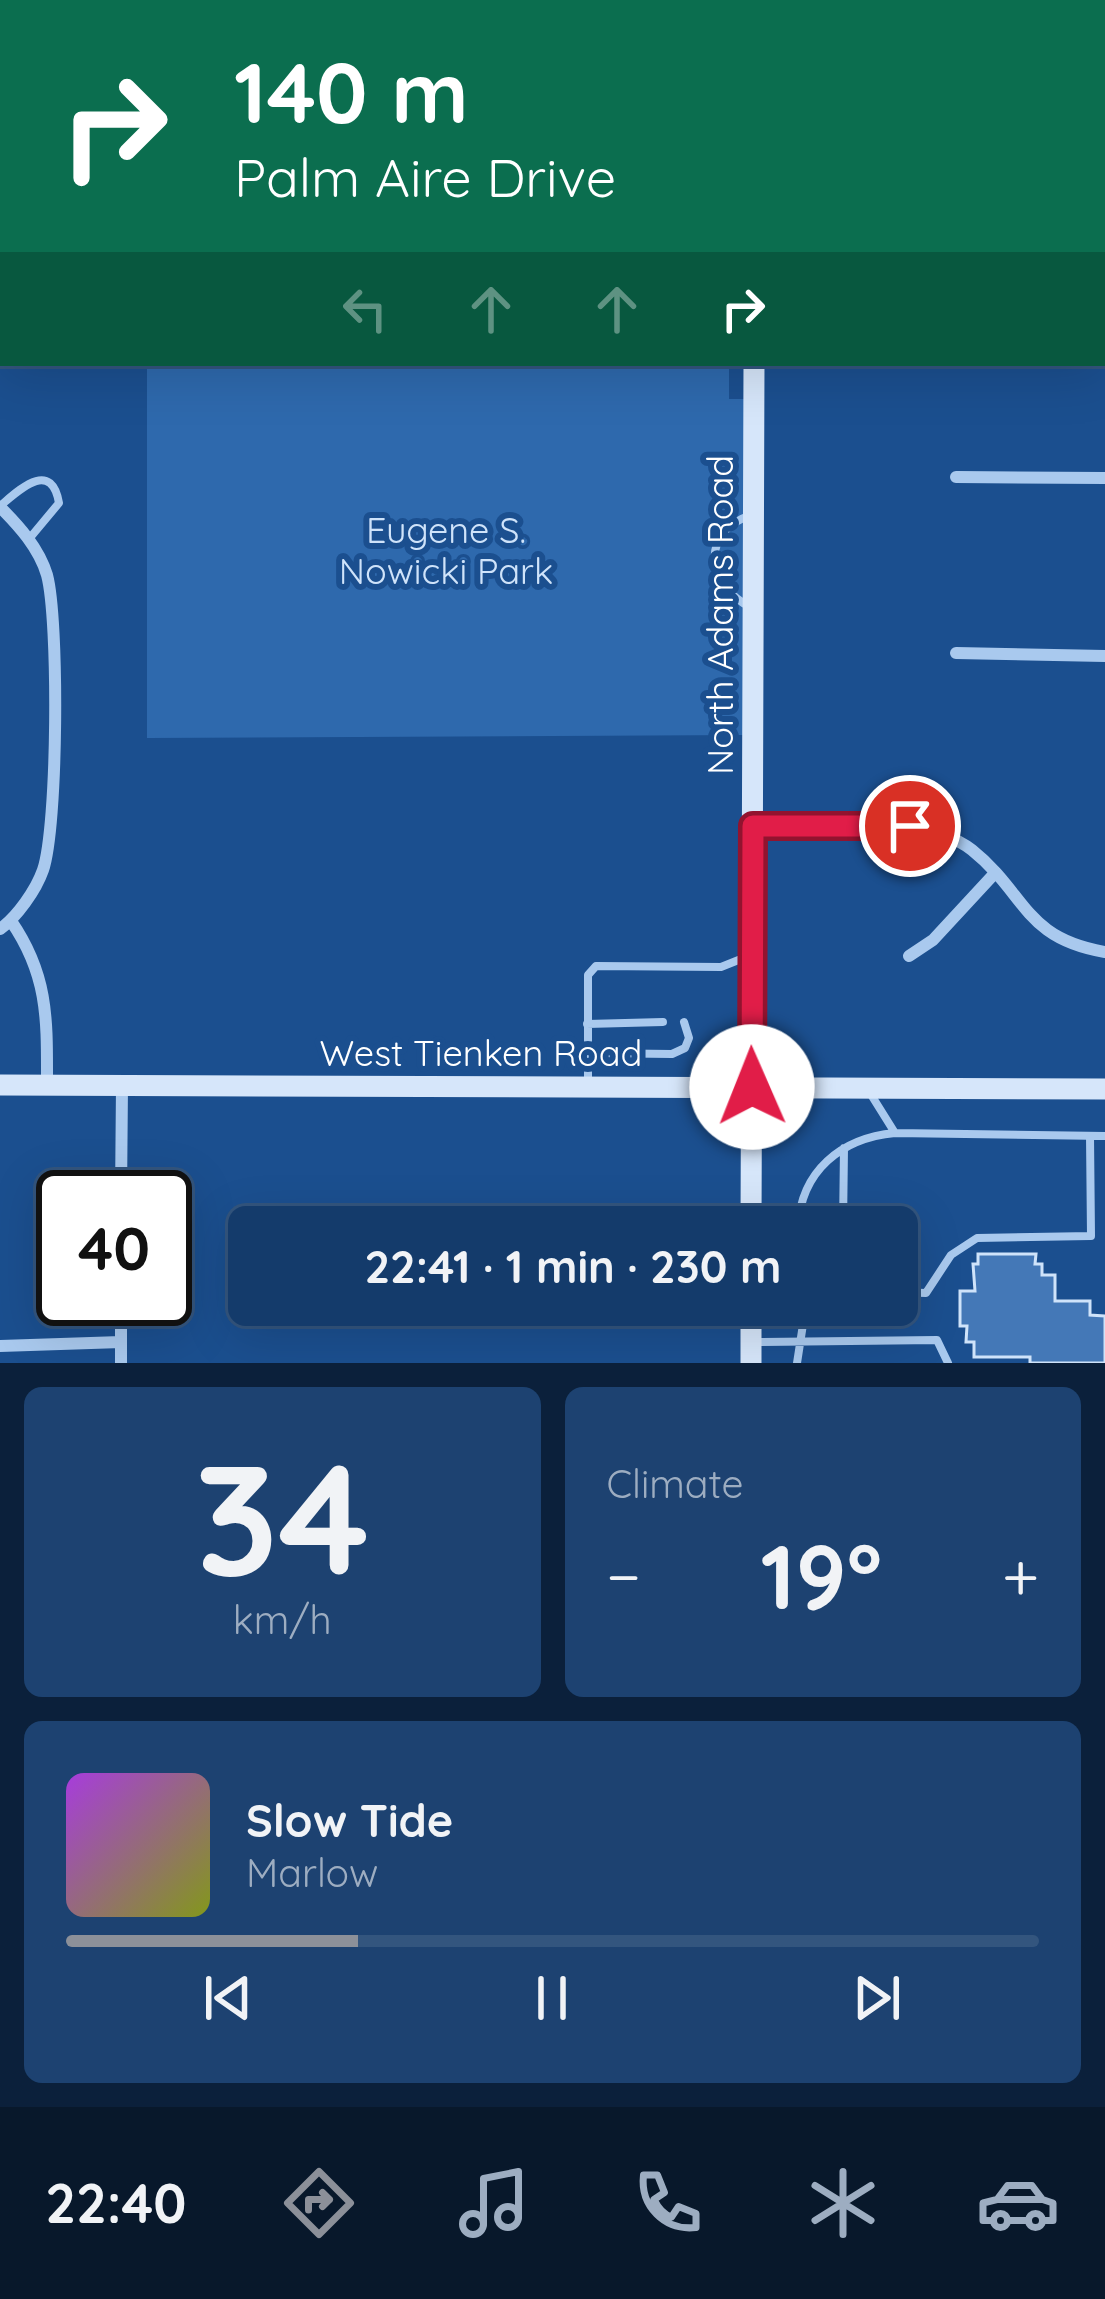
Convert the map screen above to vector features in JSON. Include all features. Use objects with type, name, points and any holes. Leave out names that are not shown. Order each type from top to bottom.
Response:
[{"type":"street","name":"North Adams Road","points":[[751,1206],[754,366]]},
{"type":"street","points":[[956,476],[1105,478]]},
{"type":"street","points":[[0,506],[28,540],[47,577],[51,605],[50,838],[42,874],[6,925],[36,962],[43,986],[47,1085]]},
{"type":"street","points":[[956,653],[1105,656]]},
{"type":"street","points":[[753,826],[910,826],[956,839],[995,873],[1044,930],[1061,940],[1105,952]]},
{"type":"street","points":[[909,956],[933,940],[995,873]]},
{"type":"street","name":"West Tienken Road","points":[[0,1085],[1105,1089]]},
{"type":"street","points":[[122,1085],[122,1170]]},
{"type":"street","points":[[121,1326],[121,1363]]},
{"type":"street","points":[[0,1346],[121,1342]]},
{"type":"lane","points":[[0,506],[30,482],[45,482],[56,490],[55,512],[28,540]]},
{"type":"lane","points":[[752,609],[734,599],[716,569],[720,535],[736,520],[753,515]]},
{"type":"lane","points":[[588,1086],[587,975],[596,966],[721,967],[752,954]]},
{"type":"lane","points":[[721,967],[751,985]]},
{"type":"lane","points":[[587,1024],[663,1022]]},
{"type":"lane","points":[[588,1053],[672,1054],[685,1048],[689,1038],[684,1022]]},
{"type":"lane","points":[[866,1088],[895,1133]]},
{"type":"lane","points":[[801,1206],[812,1178],[844,1147],[867,1137],[895,1133],[1105,1137]]},
{"type":"lane","points":[[918,1293],[926,1293],[951,1255],[977,1238],[1090,1236],[1090,1136]]},
{"type":"lane","points":[[843,1206],[844,1147]]},
{"type":"lane","points":[[797,1363],[803,1326]]},
{"type":"lane","points":[[751,1352],[801,1341],[937,1340],[948,1363]]},
{"type":"green space","name":"Eugene S. Nowicki Park","points":[[147,366],[729,366],[729,399],[745,399],[745,735],[147,738]]},
{"type":"building","points":[[978,1254],[1036,1254],[1035,1264],[1042,1264],[1042,1275],[1055,1275],[1055,1301],[1090,1301],[1090,1315],[1105,1316],[1105,1363],[974,1357],[974,1342],[966,1342],[967,1326],[960,1326],[960,1291],[975,1291],[973,1264],[978,1264]]},
{"type":"route","points":[[752,1087],[753,826],[910,826]]}]
